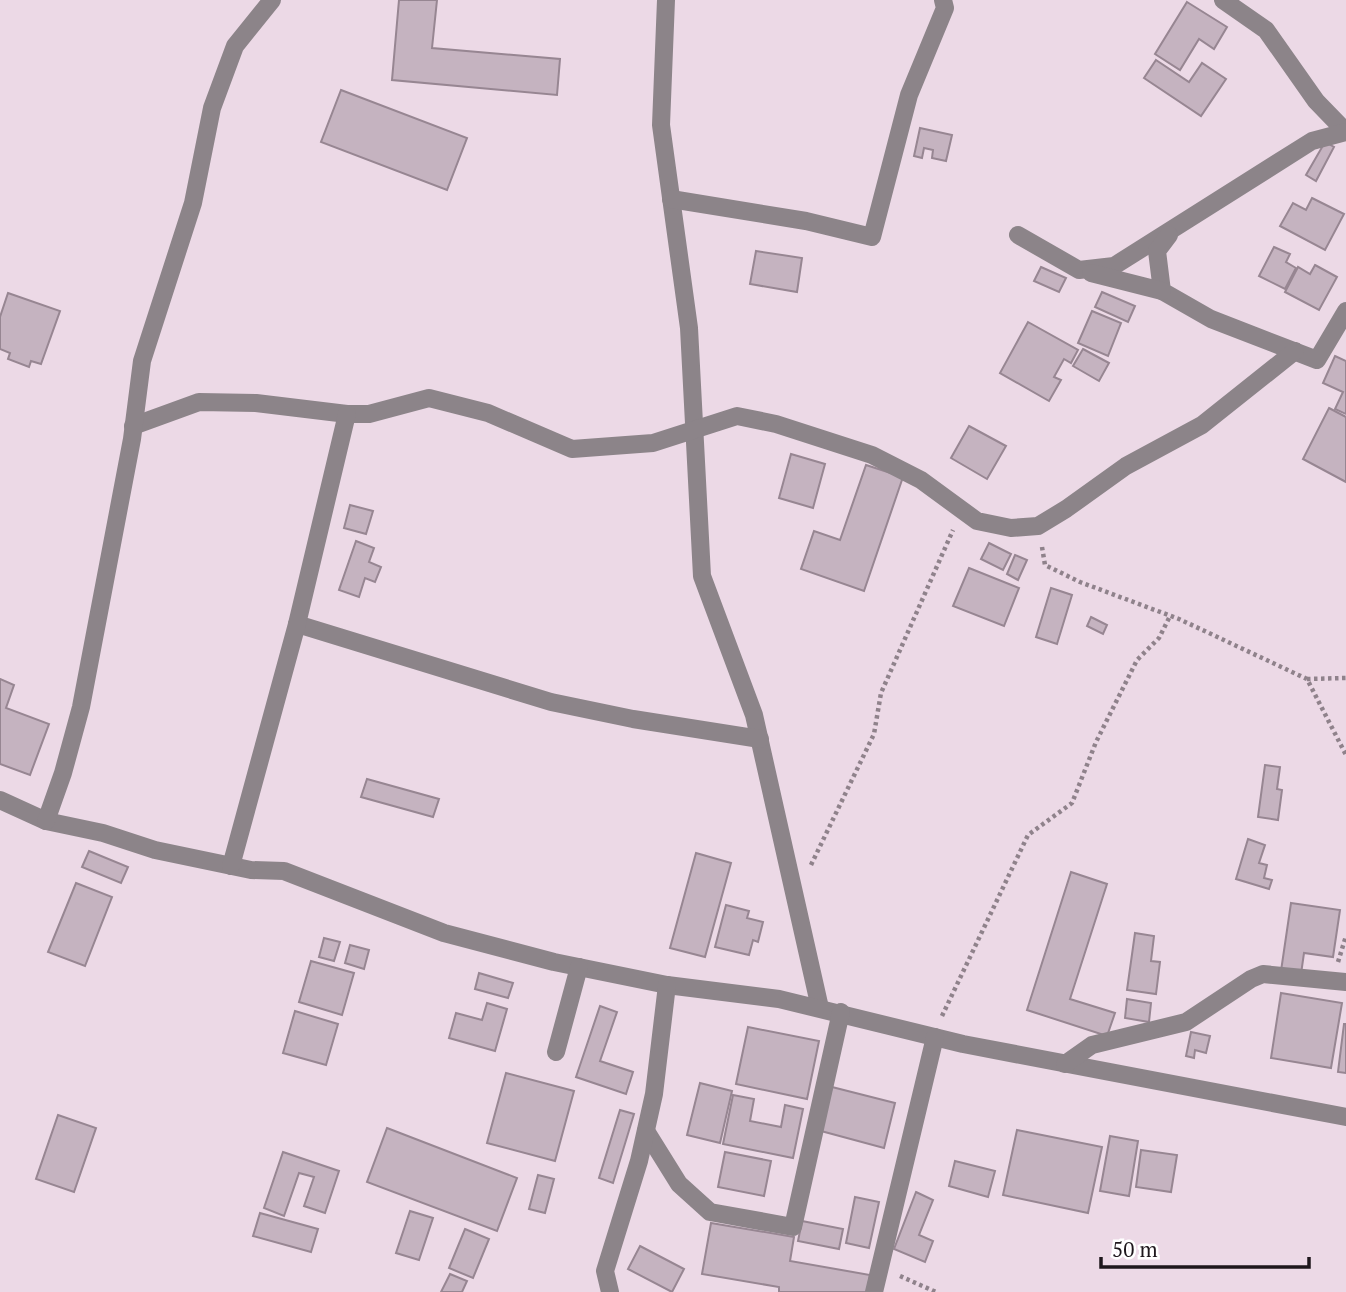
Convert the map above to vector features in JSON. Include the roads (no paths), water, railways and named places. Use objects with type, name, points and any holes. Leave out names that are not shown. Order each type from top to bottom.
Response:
[{"type":"street","points":[[46,821],[63,773],[81,707],[133,426],[142,360],[193,203],[212,108],[235,46],[272,0]]},
{"type":"street","points":[[666,0],[661,125],[689,328],[702,576],[754,715],[820,1008]]},
{"type":"street","points":[[671,199],[806,221],[873,237],[909,95],[945,8],[943,0]]},
{"type":"street","points":[[1079,270],[1114,266],[1312,141],[1346,132],[1316,101],[1266,30],[1223,0]]},
{"type":"street","points":[[1163,291],[1157,250],[1175,227]]},
{"type":"street","points":[[1018,235],[1079,270],[1163,291],[1211,318],[1317,360],[1346,312]]},
{"type":"street","points":[[133,426],[199,402],[256,402],[347,414],[369,414],[429,398],[488,414],[572,449],[653,443],[737,416],[823,438],[884,461],[921,480],[977,520],[1011,528],[1038,526],[1126,466],[1202,425],[1295,351]]},
{"type":"street","points":[[231,866],[297,624],[347,414]]},
{"type":"street","points":[[297,624],[551,702],[633,719],[760,739]]},
{"type":"street","points":[[0,800],[46,821],[103,833],[155,850],[251,870],[284,871],[444,933],[579,967],[667,985],[779,999],[935,1037],[1346,1117]]},
{"type":"street","points":[[556,1052],[579,967]]},
{"type":"street","points":[[1065,1064],[1092,1045],[1186,1022],[1251,979],[1263,974],[1285,974],[1346,982]]},
{"type":"street","points":[[610,1292],[605,1272],[639,1161],[654,1094],[667,985]]},
{"type":"street","points":[[646,1131],[679,1184],[710,1212],[793,1227],[841,1013]]},
{"type":"street","points":[[874,1292],[935,1037]]}]
